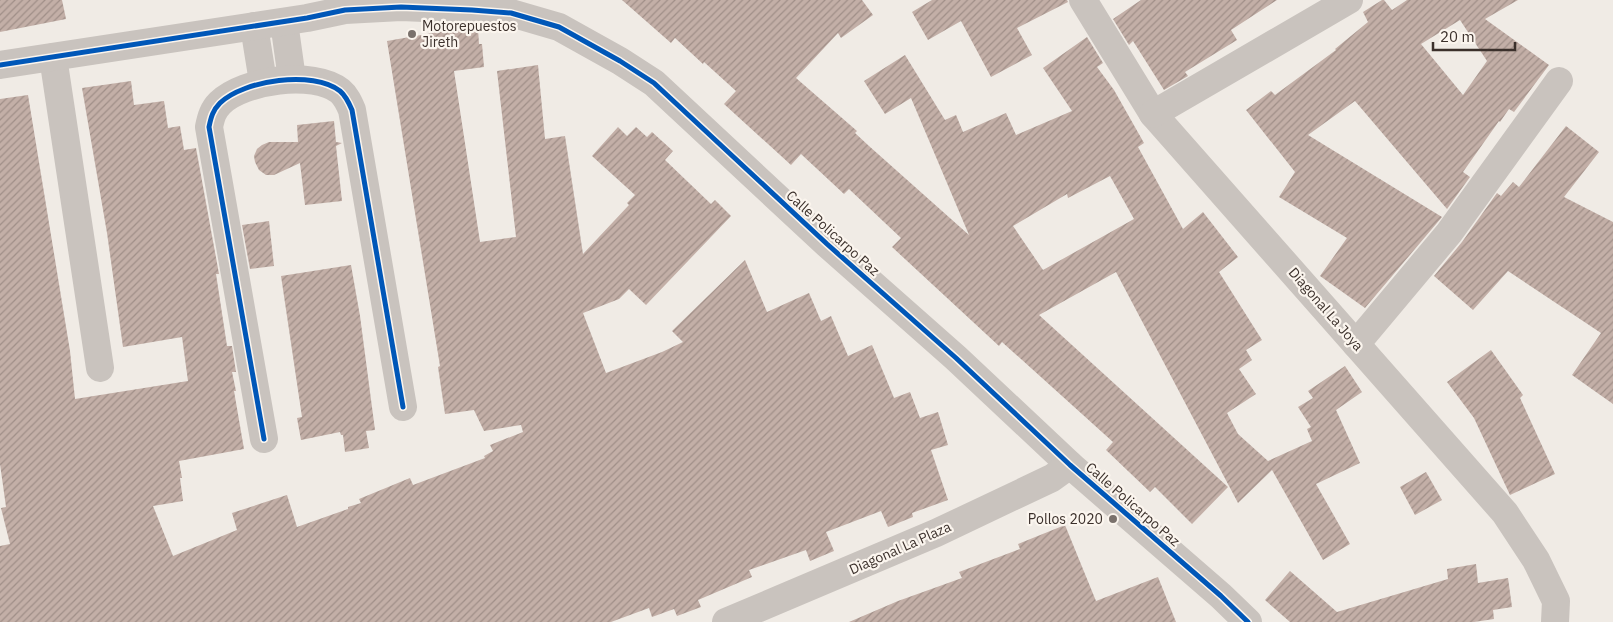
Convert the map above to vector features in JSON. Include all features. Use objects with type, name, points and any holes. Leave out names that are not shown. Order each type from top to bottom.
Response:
[{"type":"street","name":"Diagonal La Joya","points":[[1083,0],[1153,114],[1505,513],[1536,560],[1556,601],[1555,622]]},
{"type":"street","points":[[1153,114],[1349,0]]},
{"type":"street","name":"Calle Policarpo Paz","points":[[0,65],[284,22],[345,5],[401,7],[472,5],[511,13],[559,27],[620,61],[654,83],[820,237],[956,358],[1070,465],[1221,596],[1248,622]]},
{"type":"street","points":[[284,22],[292,79]]},
{"type":"street","points":[[254,26],[263,82]]},
{"type":"street","points":[[53,57],[100,368]]},
{"type":"street","points":[[264,439],[209,127],[212,114],[221,102],[242,89],[263,82],[292,79],[318,82],[340,91],[348,100],[352,110],[403,407]]},
{"type":"street","points":[[1356,344],[1449,233],[1559,81]]},
{"type":"street","name":"Diagonal La Plaza","points":[[726,622],[936,533],[1052,478],[1070,465]]},
{"type":"building","points":[[0,0],[62,0],[66,19],[0,32]]},
{"type":"building","points":[[622,0],[862,0],[873,15],[841,38],[838,33],[796,78],[857,131],[855,133],[969,235],[911,98],[885,114],[864,81],[905,55],[945,120],[956,115],[963,132],[1006,113],[1016,135],[1072,111],[1043,68],[1087,37],[1103,63],[1097,67],[1114,90],[1144,143],[1138,147],[1183,229],[1203,212],[1238,257],[1219,272],[1262,340],[1246,350],[1252,360],[1239,369],[1256,394],[1227,413],[1238,434],[1268,461],[1312,441],[1307,429],[1311,427],[1298,407],[1313,398],[1308,391],[1345,366],[1362,392],[1336,410],[1360,463],[1316,484],[1350,544],[1323,560],[1272,470],[1238,503],[1116,272],[1039,315],[1228,487],[1192,524],[1155,487],[1150,492],[1106,450],[1113,442],[1002,342],[999,346],[892,247],[901,238],[849,189],[844,194],[801,154],[791,165],[724,104],[736,91],[675,38],[671,43]],"holes":[[[1110,176],[1134,219],[1043,270],[1013,226],[1067,194],[1068,198]]]},
{"type":"building","points":[[932,0],[1067,0],[1068,2],[1017,28],[1032,55],[991,77],[961,21],[928,40],[912,12]]},
{"type":"building","points":[[1141,0],[1277,0],[1231,30],[1237,40],[1185,72],[1188,76],[1164,90],[1133,41],[1129,45],[1113,19]]},
{"type":"building","points":[[1382,0],[1392,10],[1407,0],[1518,0],[1485,19],[1549,65],[1514,112],[1509,109],[1499,121],[1463,172],[1470,177],[1447,209],[1355,101],[1308,135],[1442,217],[1365,308],[1320,276],[1347,238],[1279,197],[1295,172],[1246,110],[1271,91],[1275,95],[1336,50],[1368,22],[1363,12]],"holes":[[[1460,20],[1487,61],[1463,95],[1421,44]]]},
{"type":"building","points":[[478,28],[479,44],[482,44],[484,67],[454,71],[480,242],[516,237],[497,71],[538,65],[545,139],[565,136],[583,254],[629,205],[627,203],[635,195],[592,156],[618,127],[627,136],[636,127],[647,137],[652,132],[673,151],[665,160],[711,204],[715,200],[731,216],[646,305],[629,289],[619,299],[583,313],[606,373],[683,342],[672,331],[745,260],[767,312],[809,293],[821,321],[831,316],[848,356],[872,345],[894,398],[910,392],[920,418],[938,412],[948,445],[931,450],[948,500],[912,513],[913,517],[888,527],[881,511],[826,532],[834,551],[810,561],[806,550],[749,570],[752,577],[698,600],[701,607],[677,616],[674,609],[652,617],[649,608],[611,622],[0,622],[0,546],[10,544],[1,508],[6,507],[0,464],[0,99],[28,95],[70,351],[75,399],[188,381],[182,337],[123,347],[107,233],[82,88],[131,81],[134,105],[164,101],[168,128],[180,126],[184,150],[196,148],[219,274],[216,274],[227,346],[232,346],[236,372],[232,372],[236,391],[234,391],[244,449],[179,461],[183,501],[153,506],[173,556],[237,530],[232,513],[287,495],[297,527],[348,509],[348,507],[361,503],[359,499],[410,478],[413,485],[485,458],[484,456],[493,451],[490,445],[523,432],[521,425],[484,431],[474,410],[445,414],[438,367],[440,366],[387,41],[437,31]]},
{"type":"building","points":[[334,121],[336,142],[342,143],[336,146],[342,201],[305,205],[300,163],[274,175],[266,175],[259,170],[254,156],[257,149],[262,145],[269,142],[298,142],[297,125]]},
{"type":"building","points":[[1566,126],[1599,152],[1564,197],[1613,222],[1613,404],[1572,375],[1601,333],[1508,271],[1473,310],[1434,276],[1462,242],[1497,193],[1501,196],[1513,182],[1519,187]]},
{"type":"building","points":[[269,221],[274,266],[250,269],[242,225]]},
{"type":"building","points":[[351,265],[360,316],[375,430],[366,431],[369,448],[345,452],[343,435],[340,432],[301,440],[297,418],[302,417],[281,276]]},
{"type":"building","points":[[1491,350],[1523,395],[1520,398],[1555,474],[1510,495],[1474,418],[1447,382]]},
{"type":"building","points":[[1426,472],[1442,500],[1415,515],[1400,487]]},
{"type":"building","points":[[1065,525],[1096,601],[1158,577],[1176,622],[849,622],[898,601],[962,578],[959,572],[1020,549],[1018,544]]},
{"type":"building","points":[[1476,564],[1478,583],[1508,578],[1512,607],[1493,610],[1494,619],[1474,622],[1290,622],[1265,600],[1290,571],[1337,612],[1448,579],[1447,569]]},
{"type":"cycle path","points":[[0,65],[307,18],[345,10],[401,7],[511,13],[559,27],[620,61],[654,83],[827,244],[956,358],[1070,465],[1221,596],[1248,622]]},
{"type":"cycle path","points":[[264,439],[209,127],[213,114],[220,103],[245,88],[261,84],[279,80],[313,81],[340,91],[351,107],[403,407]]},
{"type":"place","name":"Motorepuestos Jireth","points":[[412,34]]},
{"type":"place","name":"Pollos 2020","points":[[1113,519]]}]
